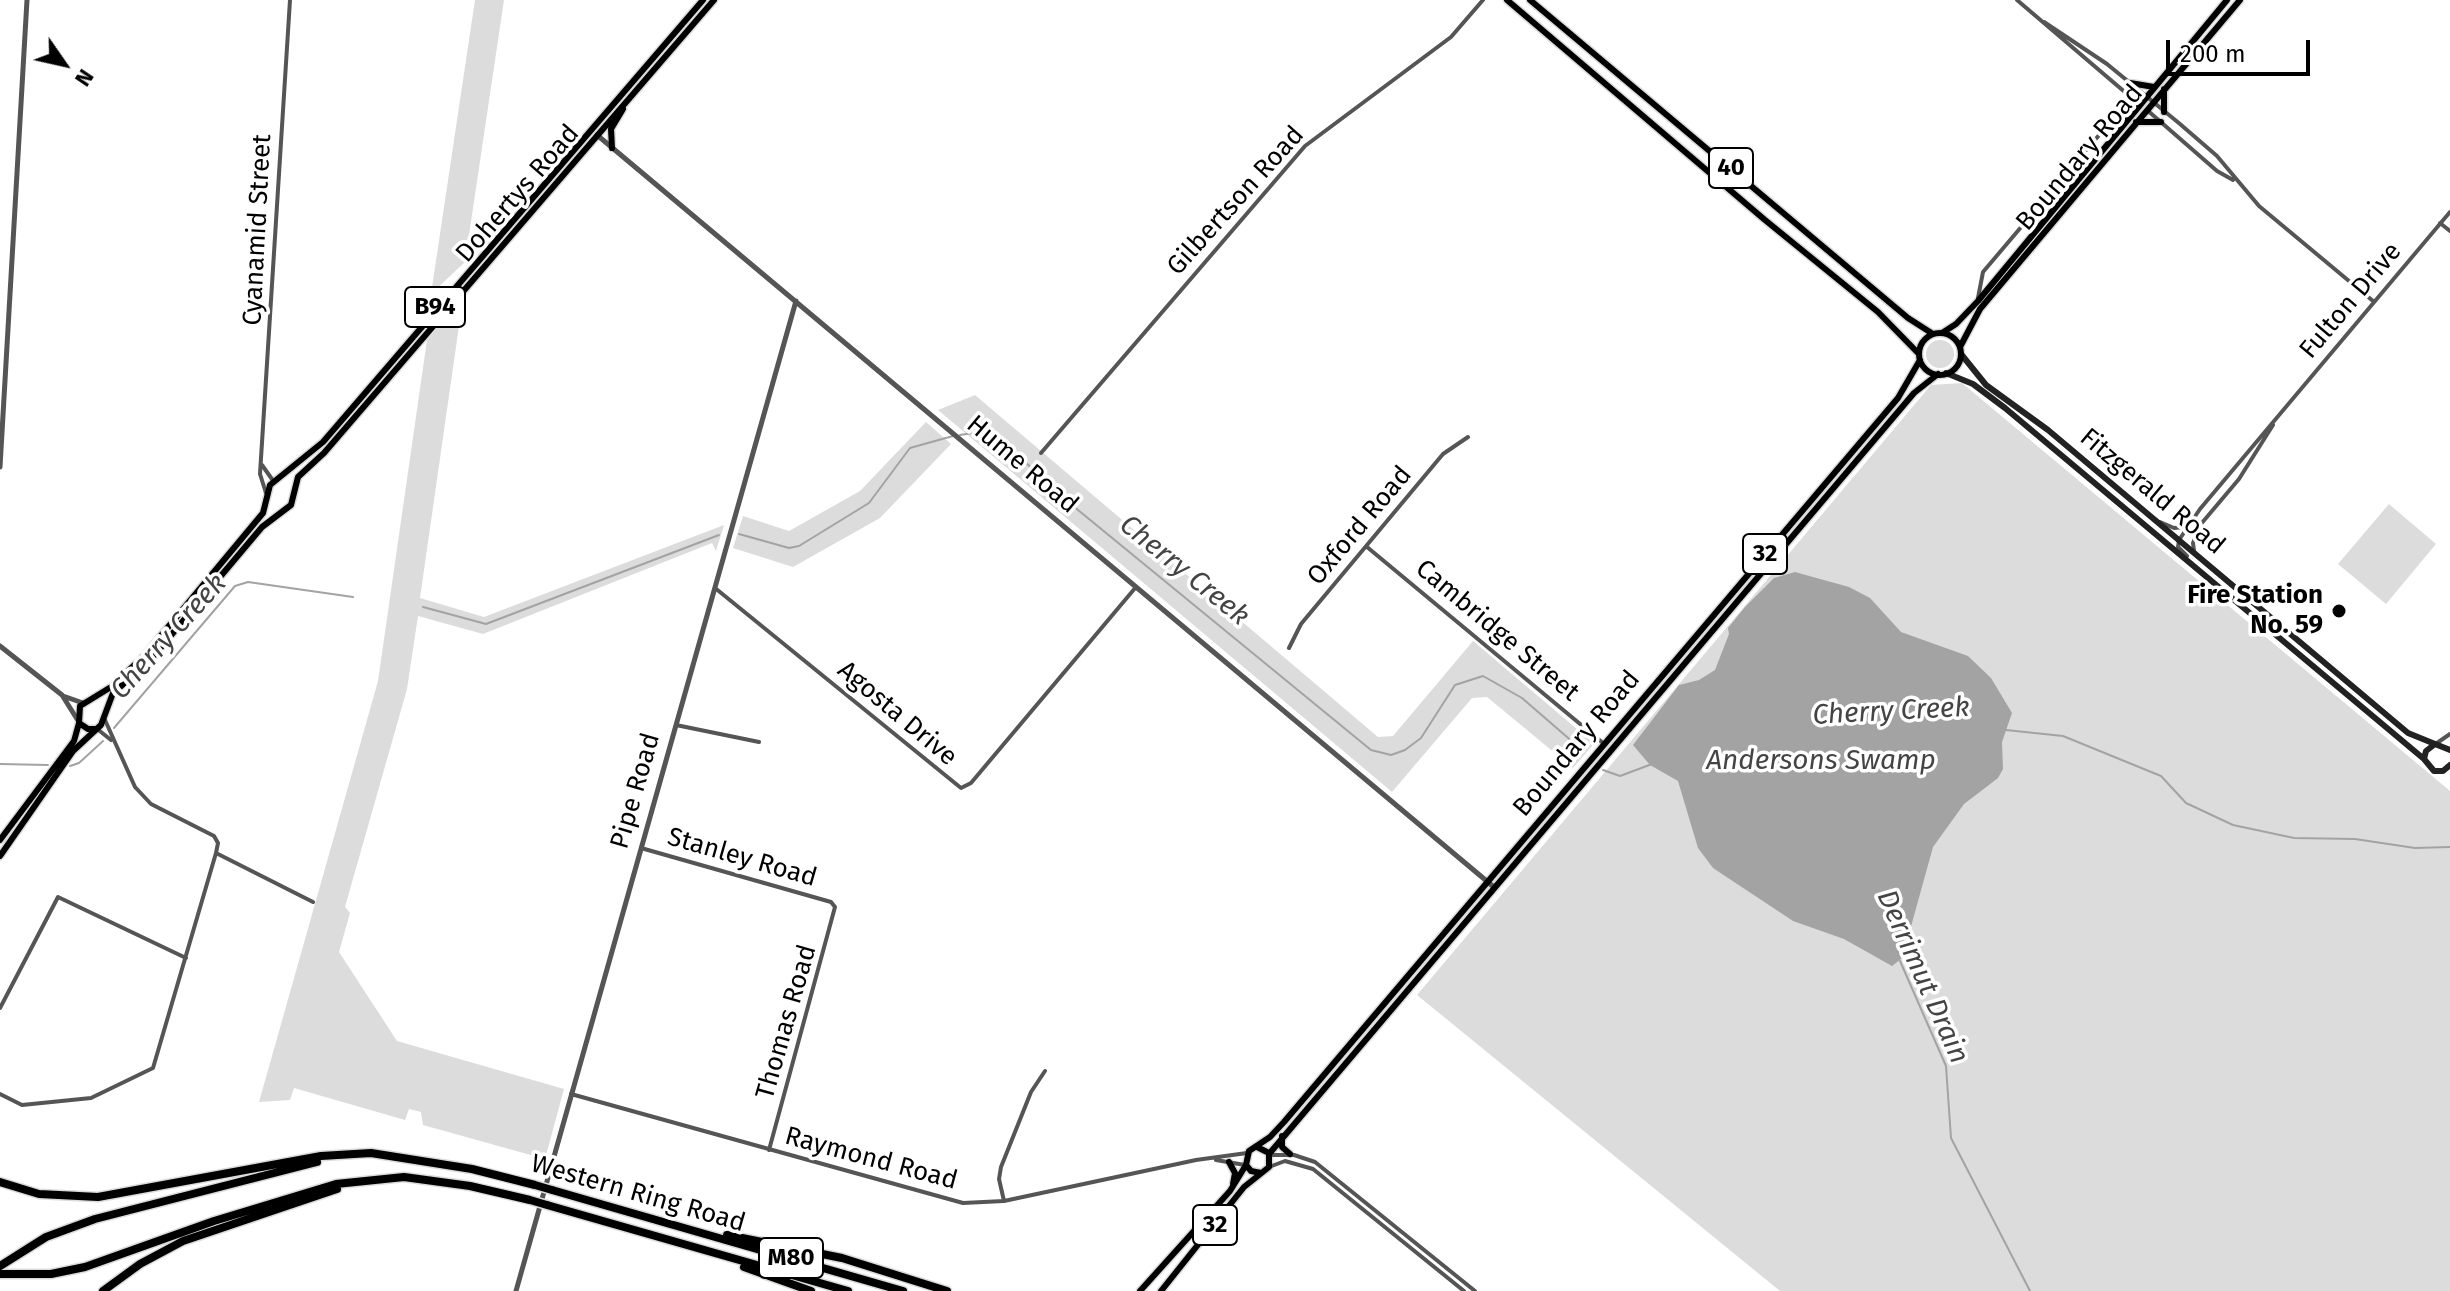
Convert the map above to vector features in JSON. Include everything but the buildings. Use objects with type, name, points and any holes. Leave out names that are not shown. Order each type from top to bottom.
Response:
[{"type":"highway","points":[[0,1182],[39,1194],[98,1197],[321,1156],[371,1153],[405,1158]]},
{"type":"highway","points":[[0,1266],[46,1237],[95,1219],[245,1179],[321,1162],[405,1158]]},
{"type":"highway","name":"Western Ring Road","points":[[405,1158],[472,1169],[535,1185],[903,1291]]},
{"type":"highway","points":[[0,1274],[35,1276],[85,1267],[302,1192],[336,1184],[404,1177]]},
{"type":"highway","points":[[103,1291],[160,1252],[204,1233],[336,1189],[404,1177]]},
{"type":"highway","name":"Western Ring Road","points":[[404,1177],[470,1186],[530,1200],[848,1291]]},
{"type":"highway","points":[[679,1226],[834,1256],[947,1291]]},
{"type":"highway","points":[[693,1249],[811,1291]]},
{"type":"main road","name":"Dohertys Road","points":[[275,481],[323,442],[703,0]]},
{"type":"main road","name":"Dohertys Road","points":[[294,489],[298,477],[324,453],[714,0]]},
{"type":"main road","name":"40","points":[[1507,0],[1878,312],[1920,357],[1925,369],[1942,374]]},
{"type":"main road","name":"40","points":[[1530,0],[1908,318],[1933,334]]},
{"type":"main road","name":"Boundary Road","points":[[1960,351],[1980,309],[2136,122],[2154,87],[2227,0]]},
{"type":"main road","name":"Boundary Road","points":[[1942,333],[1956,324],[1978,301],[2121,126],[2144,104],[2152,103],[2240,0]]},
{"type":"main road","points":[[2130,83],[2154,87]]},
{"type":"main road","points":[[612,148],[610,135],[614,122],[638,86]]},
{"type":"main road","points":[[2164,89],[2164,112]]},
{"type":"main road","points":[[2121,126],[2130,97]]},
{"type":"main road","points":[[2136,122],[2161,122]]},
{"type":"main road","points":[[590,129],[596,134]]},
{"type":"main road","points":[[1707,171],[1718,158]]},
{"type":"main road","points":[[1920,357],[1921,344],[1933,334],[1953,337],[1960,351],[1955,368],[1942,374]]},
{"type":"main road","name":"Fitzgerald Road","points":[[1960,351],[1986,385],[2048,430],[2408,733],[2450,750]]},
{"type":"main road","name":"Boundary Road","points":[[1257,1147],[1284,1122],[1898,398],[1920,357]]},
{"type":"main road","name":"Boundary Road","points":[[1270,1154],[1282,1136],[1914,393],[1942,374]]},
{"type":"main road","name":"Fitzgerald Road","points":[[1942,374],[1962,378],[2005,408],[2424,759],[2427,766],[2439,771]]},
{"type":"main road","points":[[275,481],[289,483],[294,489]]},
{"type":"main road","name":"B94","points":[[0,840],[74,741],[86,703],[126,675],[144,656],[261,516],[266,497],[275,481]]},
{"type":"main road","name":"B94","points":[[0,856],[73,751],[104,716],[113,693],[146,665],[262,527],[294,502],[294,489]]},
{"type":"main road","points":[[266,497],[276,509],[284,509]]},
{"type":"main road","points":[[86,703],[97,703],[104,716]]},
{"type":"main road","points":[[78,721],[88,729],[95,728]]},
{"type":"main road","points":[[1603,743],[1611,750]]},
{"type":"main road","points":[[2424,759],[2426,751],[2436,743]]},
{"type":"main road","points":[[2439,771],[2450,765]]},
{"type":"main road","points":[[2439,771],[2450,774]]},
{"type":"main road","points":[[1282,1136],[1282,1147],[1290,1154]]},
{"type":"main road","points":[[1257,1147],[1270,1154],[1269,1167]]},
{"type":"main road","name":"32","points":[[1140,1291],[1230,1191],[1246,1165],[1247,1153],[1257,1147]]},
{"type":"main road","points":[[1229,1162],[1235,1173],[1230,1191]]},
{"type":"main road","name":"32","points":[[1246,1165],[1253,1172],[1261,1173]]},
{"type":"main road","name":"32","points":[[1161,1291],[1244,1187],[1269,1167]]},
{"type":"street","points":[[0,467],[27,0]]},
{"type":"street","name":"Cyanamid Street","points":[[266,497],[261,480],[290,0]]},
{"type":"street","name":"Gilbertson Road","points":[[1041,453],[1305,146],[1451,37],[1483,0]]},
{"type":"street","points":[[2017,0],[2100,73],[2144,104]]},
{"type":"street","points":[[2044,22],[2130,83],[2161,122],[2217,171],[2235,181]]},
{"type":"street","points":[[2100,73],[2107,64]]},
{"type":"street","points":[[2152,103],[2217,156],[2259,206],[2374,302]]},
{"type":"street","name":"Hume Road","points":[[596,134],[1495,888]]},
{"type":"street","name":"Boundary Road","points":[[1978,301],[1983,272],[2100,134]]},
{"type":"street","name":"Boundary Road","points":[[2079,159],[2093,161]]},
{"type":"street","name":"Fulton Drive","points":[[2179,542],[2185,527],[2450,212]]},
{"type":"street","points":[[2440,223],[2450,231]]},
{"type":"street","name":"Pipe Road","points":[[516,1290],[796,301]]},
{"type":"street","name":"Fulton Drive","points":[[2195,555],[2193,543],[2201,524],[2239,479],[2280,413]]},
{"type":"street","name":"Oxford Road","points":[[1289,648],[1301,624],[1443,454],[1468,437]]},
{"type":"street","points":[[262,463],[275,481]]},
{"type":"street","points":[[2230,473],[2239,479]]},
{"type":"street","points":[[2151,517],[2174,528],[2185,527]]},
{"type":"street","points":[[2179,542],[2180,550],[2200,572]]},
{"type":"street","name":"Cambridge Street","points":[[1367,547],[1603,743]]},
{"type":"street","name":"Agosta Drive","points":[[715,587],[961,788],[971,783],[1136,587]]},
{"type":"street","points":[[0,646],[62,695],[86,703]]},
{"type":"street","points":[[62,695],[78,721]]},
{"type":"street","points":[[0,1094],[22,1105],[91,1098],[146,1074],[157,1061],[216,853],[218,843],[214,836],[151,804],[135,787],[112,742],[104,716]]},
{"type":"street","points":[[676,725],[759,742]]},
{"type":"street","points":[[95,728],[112,742]]},
{"type":"street","points":[[2436,743],[2450,734]]},
{"type":"street","name":"Stanley Road","points":[[641,848],[834,904]]},
{"type":"street","points":[[216,853],[313,902]]},
{"type":"street","points":[[0,1008],[58,897],[186,958]]},
{"type":"street","name":"Thomas Road","points":[[769,1150],[836,913],[834,904]]},
{"type":"street","points":[[1004,1201],[999,1179],[1001,1167],[1031,1092],[1045,1071]]},
{"type":"street","name":"Raymond Road","points":[[571,1094],[963,1203],[1004,1201],[1247,1153]]},
{"type":"street","points":[[1270,1154],[1290,1154],[1319,1164],[1475,1291]]},
{"type":"street","name":"Raymond Road","points":[[1213,1159],[1246,1165]]},
{"type":"street","points":[[1269,1167],[1280,1161],[1307,1166],[1464,1291]]},
{"type":"street","points":[[1373,1217],[1377,1212]]},
{"type":"street","points":[[516,1290],[526,1291]]},
{"type":"shaded area","points":[[475,0],[504,0],[465,262],[431,294]]},
{"type":"shaded area","points":[[463,298],[420,598],[484,617],[724,525],[716,551],[712,543],[483,634],[418,616],[407,689],[345,907],[350,913],[339,952],[397,1041],[564,1089],[545,1159],[423,1125],[421,1112],[409,1109],[405,1120],[294,1088],[290,1100],[259,1102],[378,681],[427,340]]},
{"type":"shaded area","points":[[1940,340],[1950,344],[1954,354],[1950,364],[1940,368],[1930,364],[1926,354],[1930,344]]},
{"type":"shaded area","points":[[1962,383],[2450,791],[2450,1291],[1780,1291],[1417,995],[1931,385]]},
{"type":"shaded area","points":[[975,395],[1378,737],[1393,736],[1473,641],[1591,741],[1592,746],[1573,768],[1487,697],[1472,698],[1392,792],[938,410]]},
{"type":"shaded area","points":[[926,422],[951,444],[880,518],[793,567],[733,548],[743,516],[789,531],[860,491]]},
{"type":"shaded area","points":[[2389,504],[2436,544],[2386,604],[2338,564]]},
{"type":"water","name":"Andersons Swamp","points":[[1795,572],[1849,587],[1870,598],[1901,632],[1968,656],[1991,678],[2012,713],[2002,742],[2003,769],[1998,778],[1964,804],[1933,847],[1910,930],[1902,943],[1901,959],[1892,966],[1844,939],[1793,921],[1713,868],[1698,848],[1678,781],[1650,765],[1633,745],[1679,685],[1699,680],[1715,670],[1729,634],[1728,628],[1745,607],[1774,578]]},
{"type":"waterway","name":"Cherry Creek","points":[[960,435],[972,433],[1004,443],[1078,510],[1371,750],[1391,755],[1405,750],[1421,738],[1455,685],[1483,676],[1522,698],[1582,750]]},
{"type":"waterway","name":"Cherry Creek","points":[[739,534],[789,548],[799,546],[869,503],[910,448],[953,436]]},
{"type":"waterway","name":"Cherry Creek","points":[[423,607],[486,624],[719,535]]},
{"type":"waterway","name":"Cherry Creek","points":[[114,728],[235,586],[248,582],[353,597]]},
{"type":"waterway","name":"Cherry Creek","points":[[2006,730],[2063,736],[2161,776],[2186,803],[2233,825],[2294,838],[2355,839],[2415,848],[2450,847]]},
{"type":"waterway","name":"Cherry Creek","points":[[70,766],[79,763],[103,741]]},
{"type":"waterway","name":"Cherry Creek","points":[[0,764],[48,765]]},
{"type":"waterway","name":"Cherry Creek","points":[[1603,770],[1620,776],[1652,764]]},
{"type":"waterway","name":"Derrimut Drain","points":[[1900,961],[1946,1066],[1951,1138],[2030,1291]]},
{"type":"place","name":"Fire Station No. 59","points":[[2339,611]]}]
